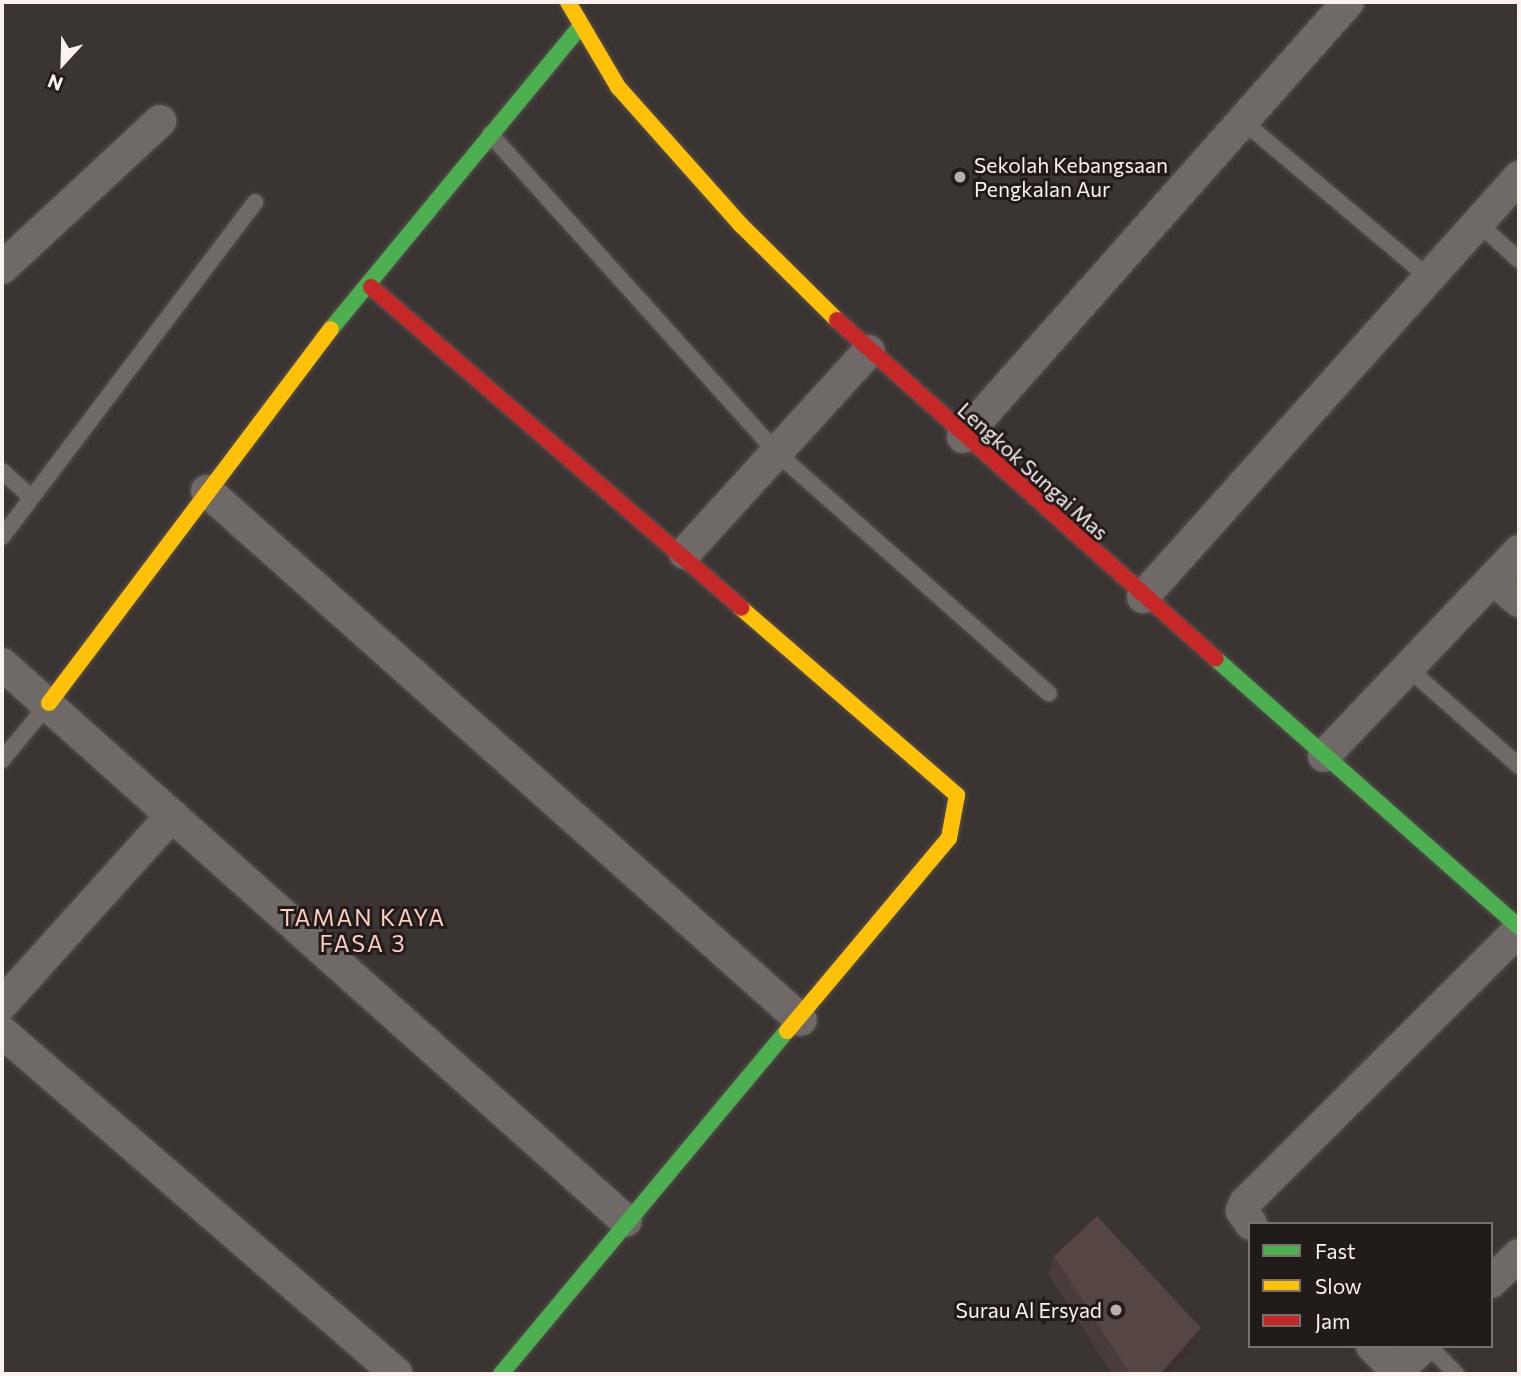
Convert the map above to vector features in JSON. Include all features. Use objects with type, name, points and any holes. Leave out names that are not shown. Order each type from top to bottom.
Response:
[{"type":"street","name":"Lengkok Sungai Mas","points":[[568,2],[579,28],[618,87],[741,225],[869,351],[1519,928]]},
{"type":"street","points":[[963,437],[1348,2]]},
{"type":"street","points":[[49,702],[275,398],[372,287],[489,133],[579,28]]},
{"type":"street","points":[[2,268],[160,121]]},
{"type":"street","points":[[1143,597],[1427,276],[1519,177]]},
{"type":"street","points":[[372,287],[685,553],[957,796],[948,838],[801,1020],[626,1221],[501,1374]]},
{"type":"street","points":[[685,553],[869,351]]},
{"type":"street","points":[[207,491],[801,1020]]},
{"type":"street","points":[[1324,756],[1519,551]]},
{"type":"street","points":[[1494,580],[1519,601]]},
{"type":"street","points":[[2,664],[49,702],[626,1221]]},
{"type":"street","points":[[2,1004],[172,815]]},
{"type":"street","points":[[1250,1222],[1242,1210],[1245,1203],[1519,928]]},
{"type":"street","points":[[2,1032],[397,1374]]},
{"type":"street","points":[[1493,1280],[1518,1260]]},
{"type":"street","points":[[1374,1348],[1395,1373],[1424,1348]]},
{"type":"lane","points":[[1244,122],[1427,276]]},
{"type":"lane","points":[[489,133],[777,453],[1049,694]]},
{"type":"lane","points":[[2,537],[255,202]]},
{"type":"lane","points":[[1478,223],[1519,260]]},
{"type":"lane","points":[[2,471],[31,497]]},
{"type":"lane","points":[[1409,669],[1519,766]]},
{"type":"lane","points":[[2,761],[49,702]]},
{"type":"lane","points":[[1428,1348],[1456,1374]]},
{"type":"building","name":"Surau Al Ersyad","points":[[1097,1216],[1201,1328],[1160,1374],[1130,1374],[1054,1256]]},
{"type":"traffic: fast","points":[[331,329],[579,28]]},
{"type":"traffic: fast","points":[[1216,659],[1519,927]]},
{"type":"traffic: fast","points":[[501,1374],[787,1031]]},
{"type":"traffic: slow","points":[[568,2],[618,87],[741,225],[837,320]]},
{"type":"traffic: slow","points":[[49,703],[331,329]]},
{"type":"traffic: slow","points":[[741,608],[957,795],[949,838],[787,1031]]},
{"type":"traffic: jam","points":[[371,287],[741,608]]},
{"type":"traffic: jam","points":[[837,320],[1216,659]]},
{"type":"place","name":"Sekolah Kebangsaan Pengkalan Aur","points":[[960,177]]},
{"type":"place","name":"Surau Al Ersyad","points":[[1116,1310]]},
{"type":"district","name":"TAMAN KAYA FASA 3","points":[[363,930]]}]
